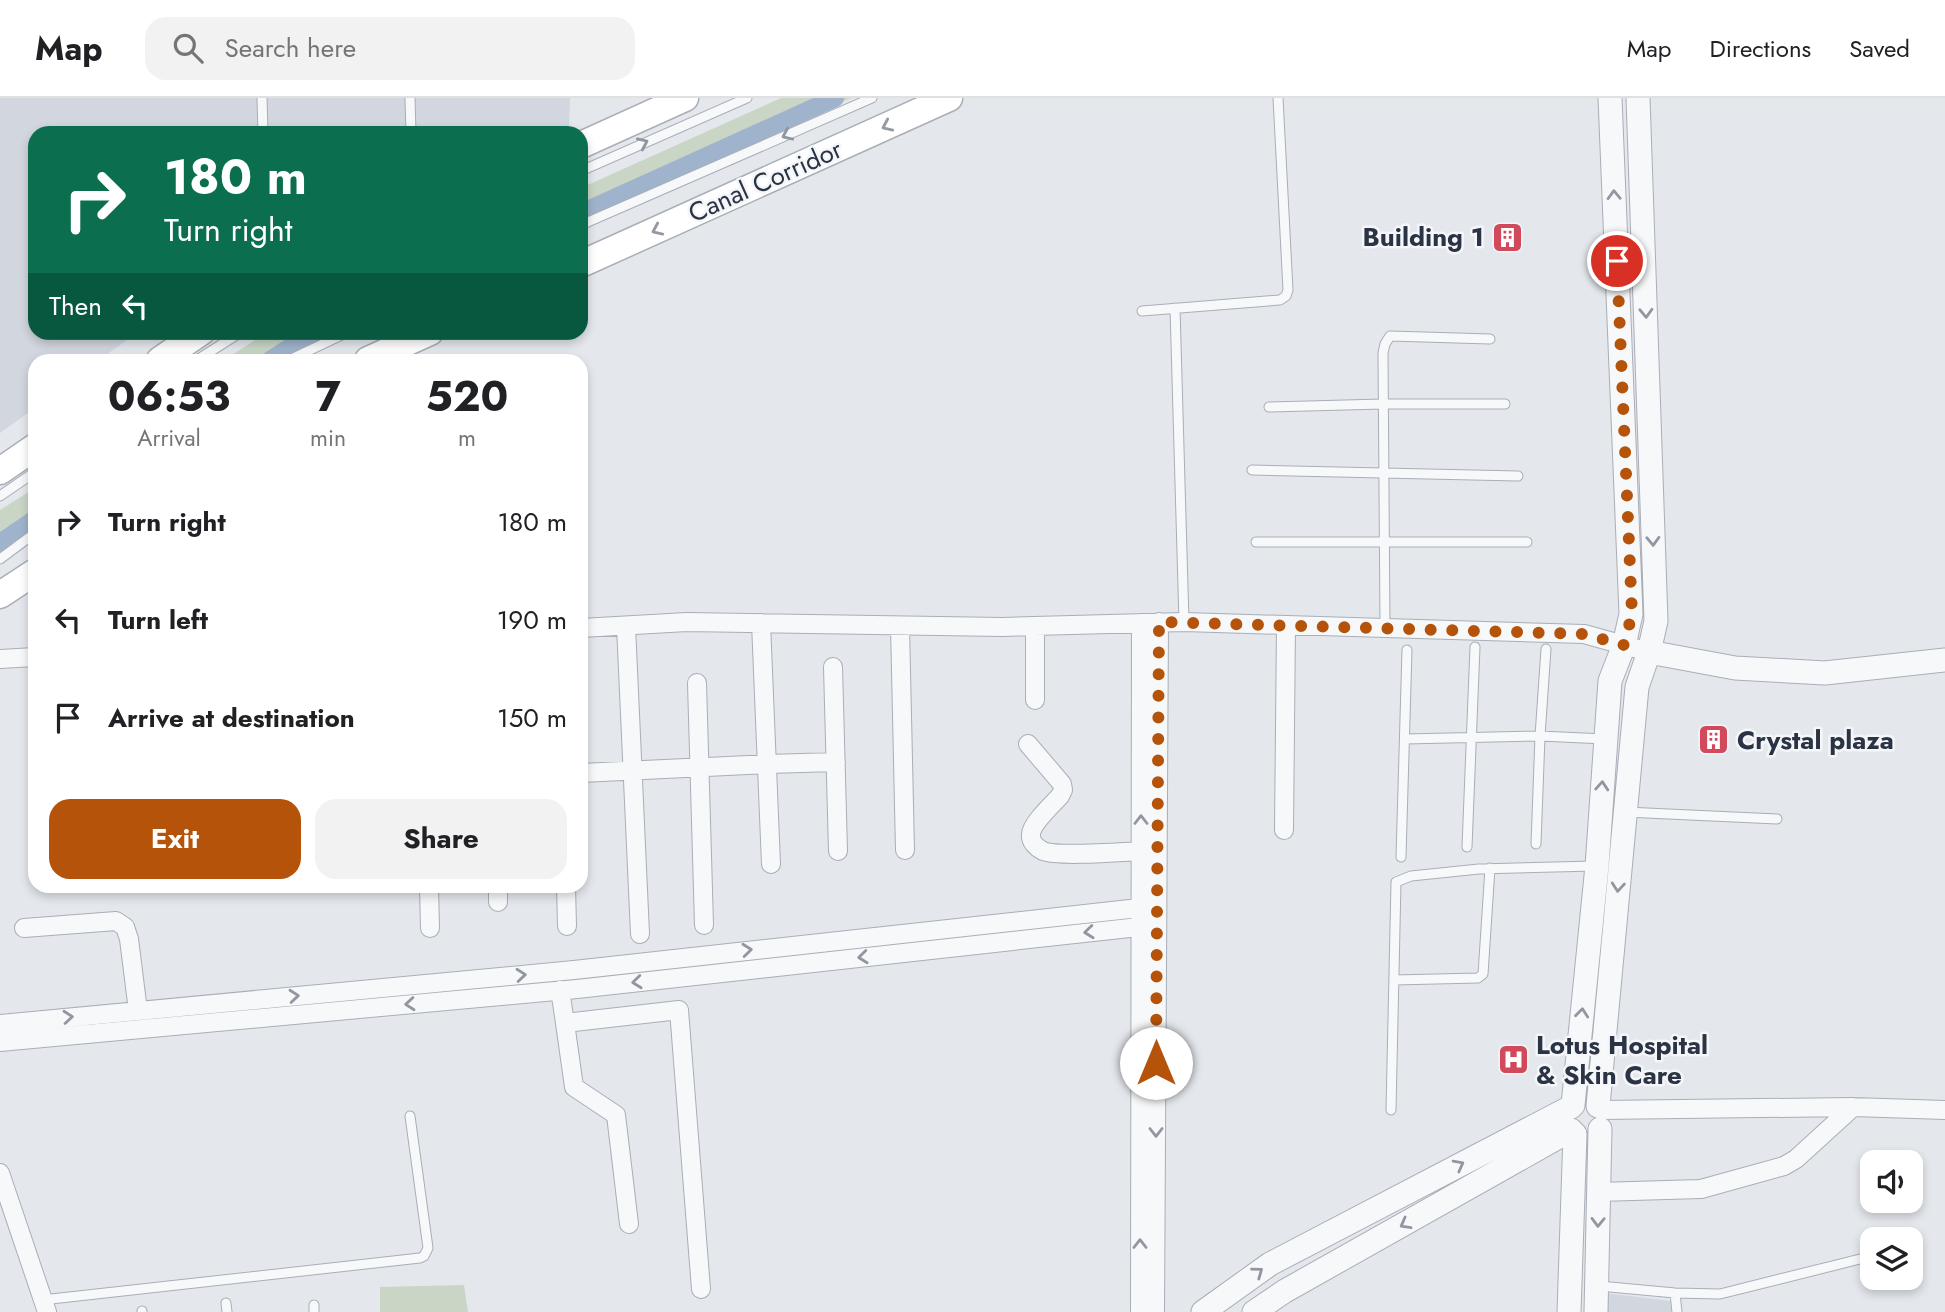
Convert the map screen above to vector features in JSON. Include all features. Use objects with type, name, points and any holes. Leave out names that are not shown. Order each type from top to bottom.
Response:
[{"type":"main road","points":[[588,142],[685,98]]},
{"type":"main road","name":"Canal Corridor","points":[[588,261],[949,98]]},
{"type":"main road","points":[[169,354],[189,340]]},
{"type":"main road","points":[[381,354],[412,340]]},
{"type":"main road","points":[[0,471],[28,452]]},
{"type":"main road","points":[[0,596],[28,577]]},
{"type":"street","points":[[1569,1312],[1573,1132],[1567,1121],[1572,1106],[1597,866],[1610,681],[1632,614],[1610,98]]},
{"type":"street","points":[[1596,1312],[1599,1115],[1625,813],[1637,687],[1656,621],[1639,98]]},
{"type":"street","points":[[588,628],[687,622],[1035,626],[1184,622],[1584,634],[1649,652],[1735,668],[1825,673],[1945,660]]},
{"type":"street","points":[[1149,907],[1140,851],[1150,623]]},
{"type":"street","points":[[1140,1312],[1149,907],[1150,623]]},
{"type":"street","points":[[761,624],[772,864]]},
{"type":"street","points":[[1284,830],[1286,625]]},
{"type":"street","points":[[626,626],[640,934]]},
{"type":"street","points":[[900,626],[905,850]]},
{"type":"street","points":[[1035,626],[1035,700]]},
{"type":"street","points":[[0,659],[28,657]]},
{"type":"street","points":[[833,667],[838,851]]},
{"type":"street","points":[[697,683],[704,925]]},
{"type":"street","points":[[1028,744],[1062,784],[1060,796],[1034,825],[1032,842],[1037,847],[1053,853],[1140,851]]},
{"type":"street","points":[[588,773],[836,762]]},
{"type":"street","points":[[429,893],[430,928]]},
{"type":"street","points":[[566,893],[567,926]]},
{"type":"street","points":[[0,1024],[574,970],[1149,907]]},
{"type":"street","points":[[24,928],[117,920],[125,927],[129,939],[138,1011]]},
{"type":"street","points":[[0,1042],[560,990],[1148,926]]},
{"type":"street","points":[[1148,926],[1155,1312]]},
{"type":"street","points":[[560,990],[574,1087],[616,1115],[629,1224]]},
{"type":"street","points":[[565,1023],[678,1010],[701,1289]]},
{"type":"street","points":[[1203,1312],[1270,1264],[1578,1102],[1588,1101],[1599,1115],[1596,1133],[1586,1137],[1573,1132]]},
{"type":"street","points":[[1599,1115],[1853,1107],[1945,1110]]},
{"type":"street","points":[[1598,1192],[1701,1189],[1784,1166],[1853,1107]]},
{"type":"street","points":[[1254,1312],[1286,1291],[1573,1132]]},
{"type":"street","points":[[0,1173],[45,1306]]},
{"type":"lane","points":[[262,98],[263,126]]},
{"type":"lane","points":[[410,98],[411,126]]},
{"type":"lane","points":[[588,168],[747,98]]},
{"type":"lane","points":[[588,222],[872,98]]},
{"type":"lane","points":[[1142,311],[1280,300],[1286,296],[1288,290],[1278,98]]},
{"type":"lane","points":[[1175,308],[1184,622]]},
{"type":"lane","points":[[1384,628],[1385,344],[1390,337],[1490,339]]},
{"type":"lane","points":[[206,354],[228,340]]},
{"type":"lane","points":[[302,354],[331,340]]},
{"type":"lane","points":[[1269,407],[1505,404]]},
{"type":"lane","points":[[1252,470],[1518,476]]},
{"type":"lane","points":[[0,496],[28,477]]},
{"type":"lane","points":[[0,559],[28,538]]},
{"type":"lane","points":[[1256,542],[1527,542]]},
{"type":"lane","points":[[1467,847],[1475,647]]},
{"type":"lane","points":[[1536,844],[1546,649]]},
{"type":"lane","points":[[1401,858],[1407,650]]},
{"type":"lane","points":[[1405,739],[1540,736],[1605,739]]},
{"type":"lane","points":[[1625,813],[1777,819]]},
{"type":"lane","points":[[1391,1110],[1396,882],[1411,876],[1490,868],[1597,866]]},
{"type":"lane","points":[[1394,980],[1478,978],[1483,974],[1490,868]]},
{"type":"lane","points":[[45,1306],[424,1256],[428,1248],[410,1116]]},
{"type":"lane","points":[[1596,1286],[1720,1294],[1860,1259]]},
{"type":"lane","points":[[1675,1293],[1677,1312]]},
{"type":"shaded area","points":[[0,98],[570,98],[569,126],[28,126],[28,340],[127,340],[107,354],[28,354],[28,413],[0,433]]},
{"type":"shaded area","points":[[1604,1293],[1671,1301],[1672,1312],[1604,1312]]},
{"type":"green space","points":[[781,98],[851,98],[738,148],[588,206],[588,185]]},
{"type":"green space","points":[[255,340],[290,340],[266,354],[233,354]]},
{"type":"green space","points":[[28,492],[28,521],[0,541],[0,510]]},
{"type":"green space","points":[[464,1285],[468,1312],[380,1312],[380,1287]]},
{"type":"waterway","points":[[588,210],[835,98]]},
{"type":"waterway","points":[[279,354],[301,340]]},
{"type":"waterway","points":[[0,543],[28,524]]},
{"type":"place","name":"Building 1","points":[[1507,237]]},
{"type":"place","name":"Crystal plaza","points":[[1714,740]]},
{"type":"place","name":"Lotus Hospital & Skin Care","points":[[1513,1060]]},
{"type":"route","points":[[1156,1063],[1159,622],[1584,634],[1624,645],[1632,614],[1617,261]]}]
